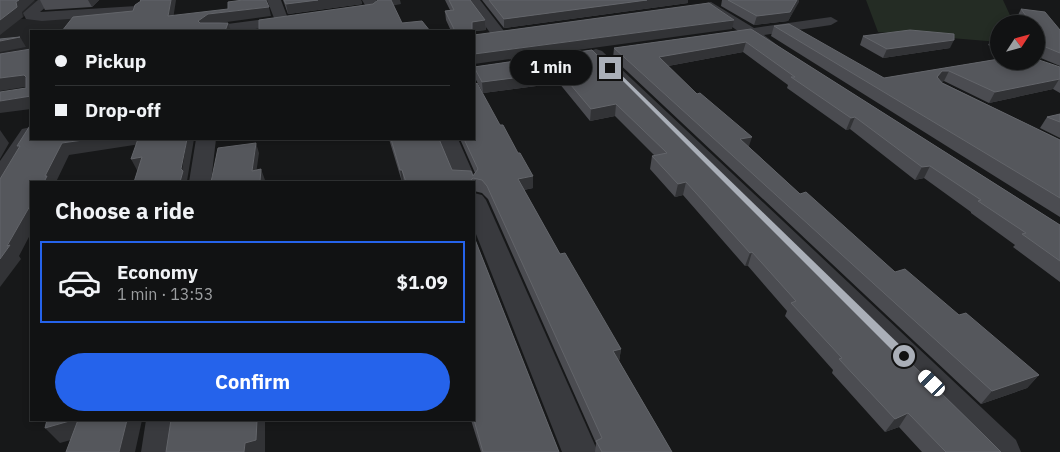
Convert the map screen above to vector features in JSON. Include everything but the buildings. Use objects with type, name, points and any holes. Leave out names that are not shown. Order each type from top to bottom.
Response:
[{"type":"street","points":[[48,0],[30,13],[31,16],[42,17],[135,11]]},
{"type":"street","points":[[274,0],[282,21]]},
{"type":"street","points":[[328,15],[374,8],[369,0]]},
{"type":"street","points":[[473,0],[499,35]]},
{"type":"street","points":[[692,9],[711,6],[740,34],[791,60]]},
{"type":"street","points":[[219,30],[310,17]]},
{"type":"street","points":[[740,34],[831,21]]},
{"type":"street","points":[[482,37],[518,32]]},
{"type":"street","points":[[596,54],[1003,452]]},
{"type":"street","points":[[0,137],[30,133]]},
{"type":"street","points":[[0,177],[30,133]]},
{"type":"street","points":[[200,181],[206,140]]},
{"type":"street","points":[[448,140],[466,181]]},
{"type":"street","points":[[475,202],[580,452]]},
{"type":"street","points":[[158,452],[163,421]]},
{"type":"shaded area","points":[[44,0],[21,19],[131,12],[123,30],[30,30],[30,53],[0,57],[0,2]]},
{"type":"shaded area","points":[[866,0],[1003,0],[1010,15],[990,15],[990,41],[878,32]]},
{"type":"route","points":[[610,68],[904,356]]}]
